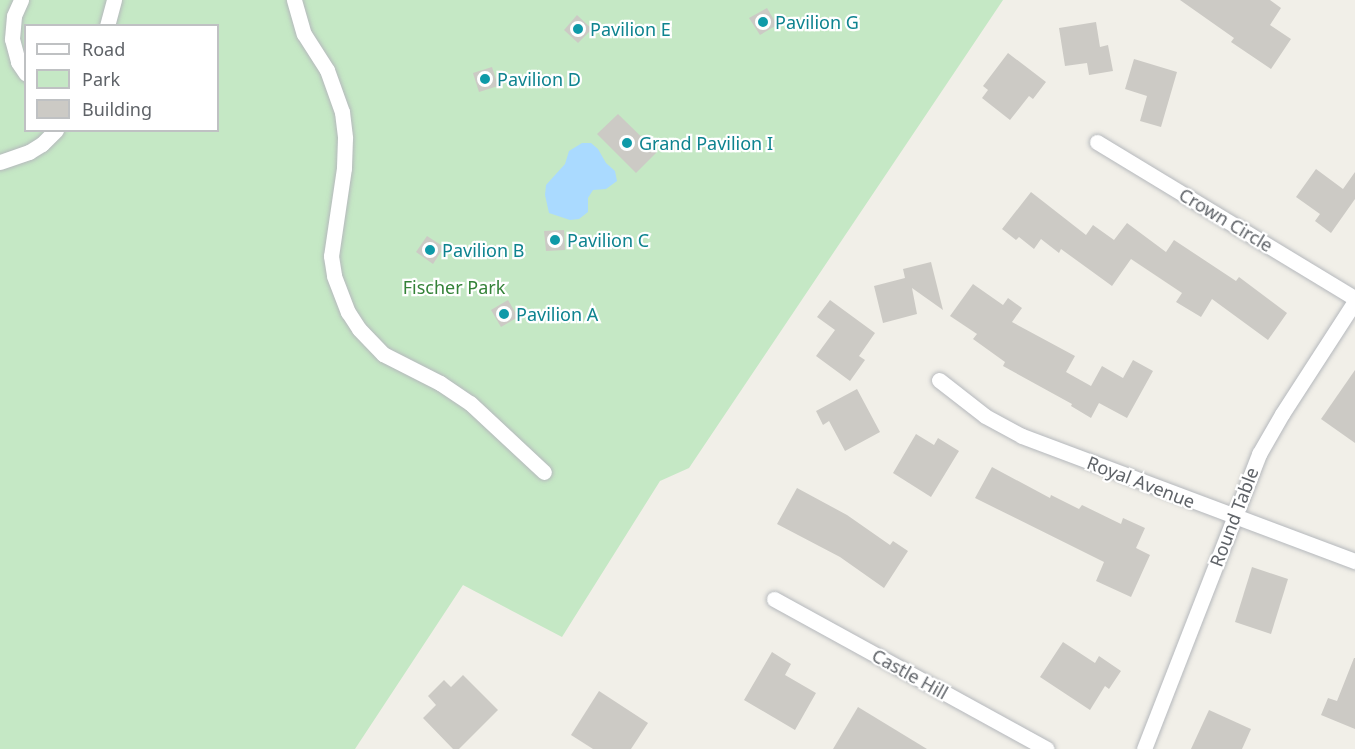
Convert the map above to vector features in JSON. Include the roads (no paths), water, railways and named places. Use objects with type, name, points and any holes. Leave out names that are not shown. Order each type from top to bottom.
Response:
[{"type":"street","points":[[21,0],[14,16],[12,39],[18,62],[24,71]]},
{"type":"street","points":[[108,24],[114,0]]},
{"type":"street","points":[[294,0],[304,34],[327,70],[342,112],[345,138],[344,168],[331,256],[334,276],[348,312],[359,329],[383,354],[470,403],[544,472]]},
{"type":"street","points":[[0,162],[29,152],[54,132]]},
{"type":"street","name":"Crown Circle","points":[[1097,142],[1355,299]]},
{"type":"street","name":"Round Table","points":[[1144,749],[1249,476],[1270,432],[1355,299]]},
{"type":"street","name":"Royal Avenue","points":[[939,380],[985,416],[1022,436],[1355,561]]},
{"type":"street","name":"Castle Hill","points":[[774,599],[1047,749]]},
{"type":"water","points":[[582,143],[591,143],[598,149],[606,163],[615,171],[617,181],[606,189],[593,190],[588,198],[588,212],[579,219],[570,220],[549,213],[545,195],[546,185],[565,164],[569,151]]},
{"type":"place","name":"Pavilion G","points":[[763,22]]},
{"type":"place","name":"Pavilion E","points":[[578,29]]},
{"type":"place","name":"Pavilion D","points":[[485,79]]},
{"type":"place","name":"Grand Pavilion I","points":[[627,143]]},
{"type":"place","name":"Pavilion C","points":[[555,240]]},
{"type":"place","name":"Pavilion B","points":[[430,250]]},
{"type":"place","name":"Pavilion A","points":[[504,314]]},
{"type":"park label","name":"Fischer Park","points":[[454,287]]}]
